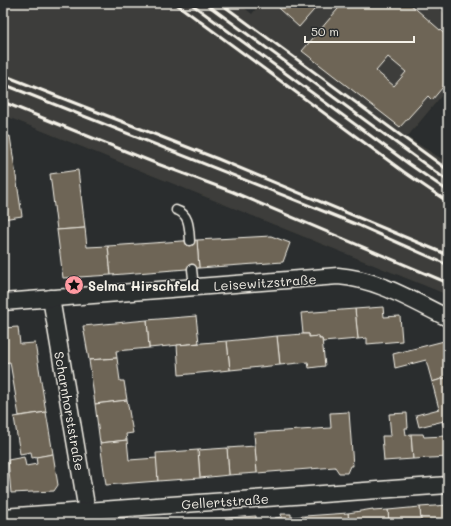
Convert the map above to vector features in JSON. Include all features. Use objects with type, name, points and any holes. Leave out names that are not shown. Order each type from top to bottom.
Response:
[{"type":"street","name":"Leisewitzstraße","points":[[3,302],[338,276],[356,278],[374,283],[448,318]]},
{"type":"street","name":"Scharnhorststraße","points":[[51,298],[88,517]]},
{"type":"street","name":"Gellertstraße","points":[[3,517],[88,517],[448,485]]},
{"type":"lane","points":[[176,210],[184,214],[188,221],[190,241]]},
{"type":"lane","points":[[192,269],[194,287]]},
{"type":"shaded area","points":[[3,3],[238,3],[252,14],[261,3],[434,3],[448,17],[448,88],[407,137],[448,163],[448,295],[3,115]]},
{"type":"building","points":[[284,3],[320,3],[299,27],[279,9]]},
{"type":"building","points":[[343,3],[409,3],[448,37],[448,81],[432,100],[428,96],[400,127],[302,51]],"holes":[[[388,57],[406,72],[394,86],[376,71]]]},
{"type":"building","points":[[10,136],[22,216],[3,219],[3,138]]},
{"type":"building","points":[[78,170],[85,228],[57,230],[50,174]]},
{"type":"building","points":[[85,228],[87,247],[108,246],[111,275],[63,278],[57,230]]},
{"type":"building","points":[[271,236],[290,243],[283,262],[199,268],[197,240]]},
{"type":"building","points":[[197,240],[199,268],[111,275],[108,246]]},
{"type":"building","points":[[383,307],[384,317],[400,316],[402,341],[367,344],[367,338],[358,339],[355,309]]},
{"type":"building","points":[[355,309],[358,339],[323,342],[322,339],[319,339],[319,336],[309,337],[309,334],[303,334],[301,313]]},
{"type":"building","points":[[196,316],[199,343],[149,348],[147,320]]},
{"type":"building","points":[[147,320],[149,348],[116,351],[117,358],[89,360],[83,326]]},
{"type":"building","points":[[18,327],[20,344],[35,343],[46,412],[19,416],[10,362],[3,363],[3,328]]},
{"type":"building","points":[[309,334],[309,337],[319,336],[319,339],[322,339],[325,366],[309,368],[308,362],[280,365],[277,336]]},
{"type":"building","points":[[277,336],[280,365],[230,370],[227,341]]},
{"type":"building","points":[[448,340],[448,377],[432,382],[426,360],[395,368],[393,354]]},
{"type":"building","points":[[227,341],[230,370],[179,375],[177,345]]},
{"type":"building","points":[[117,358],[120,381],[124,381],[127,400],[95,404],[89,360]]},
{"type":"building","points":[[448,377],[448,420],[419,427],[416,415],[439,409],[432,382]]},
{"type":"building","points":[[127,400],[133,433],[126,434],[127,440],[100,443],[95,404]]},
{"type":"building","points":[[46,412],[53,454],[32,458],[31,452],[20,454],[14,417]]},
{"type":"building","points":[[349,412],[353,466],[350,466],[347,473],[339,473],[335,467],[257,473],[254,433],[331,428],[330,413]]},
{"type":"building","points":[[407,413],[408,428],[405,428],[406,435],[411,434],[413,459],[384,461],[382,436],[391,436],[389,414]]},
{"type":"building","points":[[448,420],[448,457],[413,459],[411,434],[423,434],[424,437],[446,436],[442,421]]},
{"type":"building","points":[[127,440],[129,460],[157,458],[158,481],[106,485],[100,443]]},
{"type":"building","points":[[255,446],[257,473],[229,475],[227,448]]},
{"type":"building","points":[[227,448],[229,475],[200,478],[198,450]]},
{"type":"building","points":[[198,450],[200,478],[158,481],[156,453]]},
{"type":"building","points":[[53,454],[58,485],[54,491],[11,493],[8,460],[24,457],[26,466],[37,464],[36,457]]},
{"type":"building","points":[[448,505],[448,523],[421,523],[420,507]]},
{"type":"building","points":[[420,507],[421,523],[389,523],[388,510]]},
{"type":"building","points":[[373,509],[373,511],[388,510],[389,523],[349,523],[348,513]]},
{"type":"building","points":[[348,513],[349,523],[305,523],[305,516]]},
{"type":"building","points":[[281,514],[291,514],[291,517],[305,516],[305,523],[276,523],[275,518],[282,517]]},
{"type":"building","points":[[256,516],[256,523],[201,523],[201,520]]},
{"type":"building","points":[[185,521],[185,523],[165,523]]},
{"type":"railway","points":[[175,3],[404,172],[448,202]]},
{"type":"railway","points":[[190,3],[448,191]]},
{"type":"railway","points":[[205,3],[448,181]]},
{"type":"railway","points":[[220,3],[448,170]]},
{"type":"railway","points":[[3,75],[218,159],[448,255]]},
{"type":"railway","points":[[3,84],[358,225],[448,265]]},
{"type":"railway","points":[[3,102],[155,163],[233,192],[448,283]]},
{"type":"place","name":"Selma Hirschfeld","points":[[74,285]]}]
